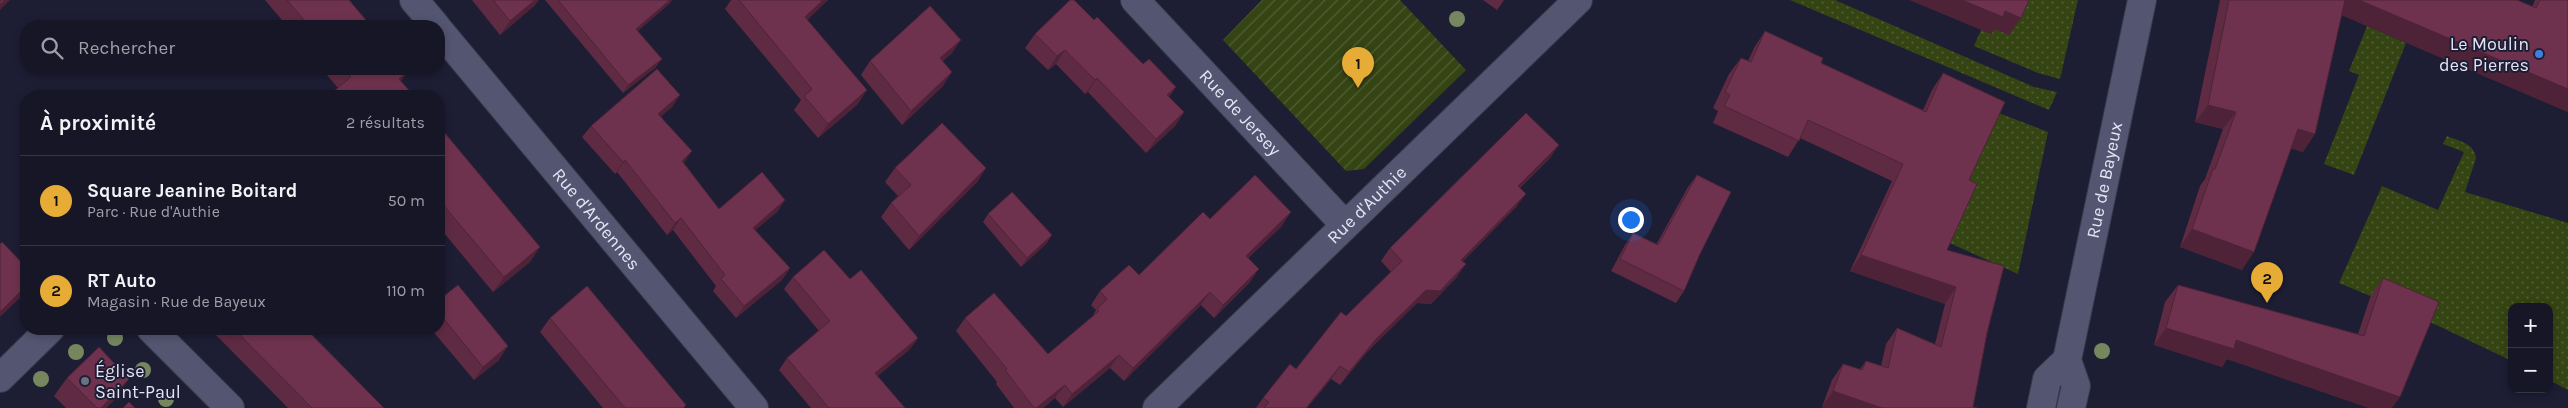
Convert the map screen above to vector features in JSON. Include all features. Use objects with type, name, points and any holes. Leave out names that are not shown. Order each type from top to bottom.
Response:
[{"type":"street","points":[[414,0],[431,20]]},
{"type":"street","name":"Rue de Jersey","points":[[1135,0],[1345,225]]},
{"type":"street","name":"Rue d'Authie","points":[[1157,408],[1578,0]]},
{"type":"street","name":"Rue de Bayeux","points":[[2067,360],[2142,0]]},
{"type":"street","name":"Rue d'Ardennes","points":[[445,37],[754,408]]},
{"type":"street","points":[[0,378],[44,335]]},
{"type":"street","points":[[157,335],[230,408]]},
{"type":"street","points":[[2041,408],[2047,379],[2067,360],[2076,386],[2071,408]]},
{"type":"green space","points":[[1262,0],[1400,0],[1466,70],[1364,169],[1346,171],[1223,40]]},
{"type":"green space","points":[[1790,0],[1835,0],[2034,87],[2057,92],[2049,110]]},
{"type":"green space","points":[[2024,0],[2078,0],[2060,79],[2038,73],[1974,46],[1981,30],[1993,28]]},
{"type":"green space","points":[[2367,26],[2406,43],[2354,175],[2324,164],[2359,75],[2349,71]]},
{"type":"green space","points":[[1996,112],[2048,132],[2018,274],[1932,235],[1957,196]]},
{"type":"green space","points":[[2447,136],[2465,143],[2475,153],[2476,158],[2465,192],[2568,223],[2568,390],[2553,382],[2553,303],[2508,303],[2508,359],[2409,312],[2339,283],[2382,186],[2438,210],[2464,152],[2443,144]]},
{"type":"building","points":[[287,0],[349,0],[366,20],[304,20]]},
{"type":"building","points":[[493,0],[535,0],[510,21]]},
{"type":"building","points":[[558,0],[670,0],[636,29],[662,59],[628,85]]},
{"type":"building","points":[[739,0],[823,0],[805,17],[867,90],[828,124],[804,96],[812,89]]},
{"type":"building","points":[[1070,0],[1074,0],[1094,20],[1097,17],[1143,64],[1149,59],[1176,87],[1167,95],[1184,112],[1156,139],[1097,78],[1095,80],[1065,50],[1057,56],[1035,34]]},
{"type":"building","points":[[1962,0],[2029,0],[2021,18],[2005,11],[2003,17]]},
{"type":"building","points":[[2229,0],[2345,0],[2315,134],[2298,129],[2254,252],[2192,229],[2236,112],[2208,105]]},
{"type":"building","points":[[2359,0],[2517,0],[2536,8],[2540,0],[2568,0],[2568,89]]},
{"type":"building","points":[[930,6],[961,40],[940,58],[952,72],[911,111],[870,61]]},
{"type":"building","points":[[1765,31],[1823,58],[1821,63],[1926,112],[1943,73],[2005,102],[1969,180],[1977,184],[1947,250],[2004,266],[1987,333],[1973,407],[1977,408],[1882,408],[1833,391],[1843,364],[1862,370],[1866,361],[1888,368],[1897,328],[1941,347],[1956,287],[1861,255],[1903,164],[1808,120],[1799,141],[1724,106],[1730,95],[1725,92],[1741,58],[1751,62]]},
{"type":"building","points":[[657,69],[680,95],[658,114],[692,151],[682,161],[719,209],[762,172],[785,200],[753,228],[790,268],[744,306],[721,279],[725,275],[681,218],[675,223],[625,160],[623,162],[591,126]]},
{"type":"building","points":[[349,75],[404,75],[399,79],[409,90],[335,90],[351,77]]},
{"type":"building","points":[[1526,113],[1559,145],[1518,186],[1526,194],[1461,260],[1466,264],[1440,291],[1426,290],[1376,339],[1349,372],[1340,366],[1306,408],[1264,408],[1269,402],[1263,398],[1290,364],[1296,369],[1341,312],[1346,316],[1402,261],[1390,248]]},
{"type":"building","points":[[942,123],[986,168],[919,236],[891,203],[911,185],[895,168]]},
{"type":"building","points":[[445,133],[540,247],[504,277],[445,207]]},
{"type":"building","points":[[1255,175],[1291,212],[1246,256],[1259,269],[1223,305],[1210,292],[1133,368],[1119,355],[1072,394],[1065,385],[1034,408],[1005,370],[1007,369],[965,318],[994,293],[1048,354],[1099,311],[1097,309],[1107,299],[1100,291],[1129,265],[1139,275],[1203,212],[1210,219]]},
{"type":"building","points":[[1697,175],[1731,192],[1684,291],[1620,259],[1633,233],[1658,245]]},
{"type":"building","points":[[1012,192],[1052,235],[1027,258],[988,214]]},
{"type":"building","points":[[2,242],[20,261],[20,292],[0,312],[0,244]]},
{"type":"building","points":[[824,250],[850,279],[861,270],[918,338],[875,373],[905,408],[829,408],[787,358],[830,321],[793,277]]},
{"type":"building","points":[[2383,278],[2439,302],[2400,397],[2236,340],[2234,349],[2166,328],[2178,285],[2364,336]]},
{"type":"building","points":[[458,285],[508,346],[483,367],[445,320],[445,295]]},
{"type":"building","points":[[587,286],[686,405],[683,408],[625,408],[550,318]]},
{"type":"building","points":[[240,335],[312,335],[384,408],[312,408]]},
{"type":"building","points":[[99,347],[129,379],[101,408],[97,408],[67,378]]},
{"type":"building","points":[[129,402],[135,408],[123,408]]},
{"type":"place","name":"Le Moulin des Pierres","points":[[2539,54]]},
{"type":"place","name":"Square Jeanine Boitard","points":[[1358,88]]},
{"type":"place","name":"RT Auto","points":[[2267,303]]},
{"type":"place","name":"Église Saint-Paul","points":[[85,381]]}]
